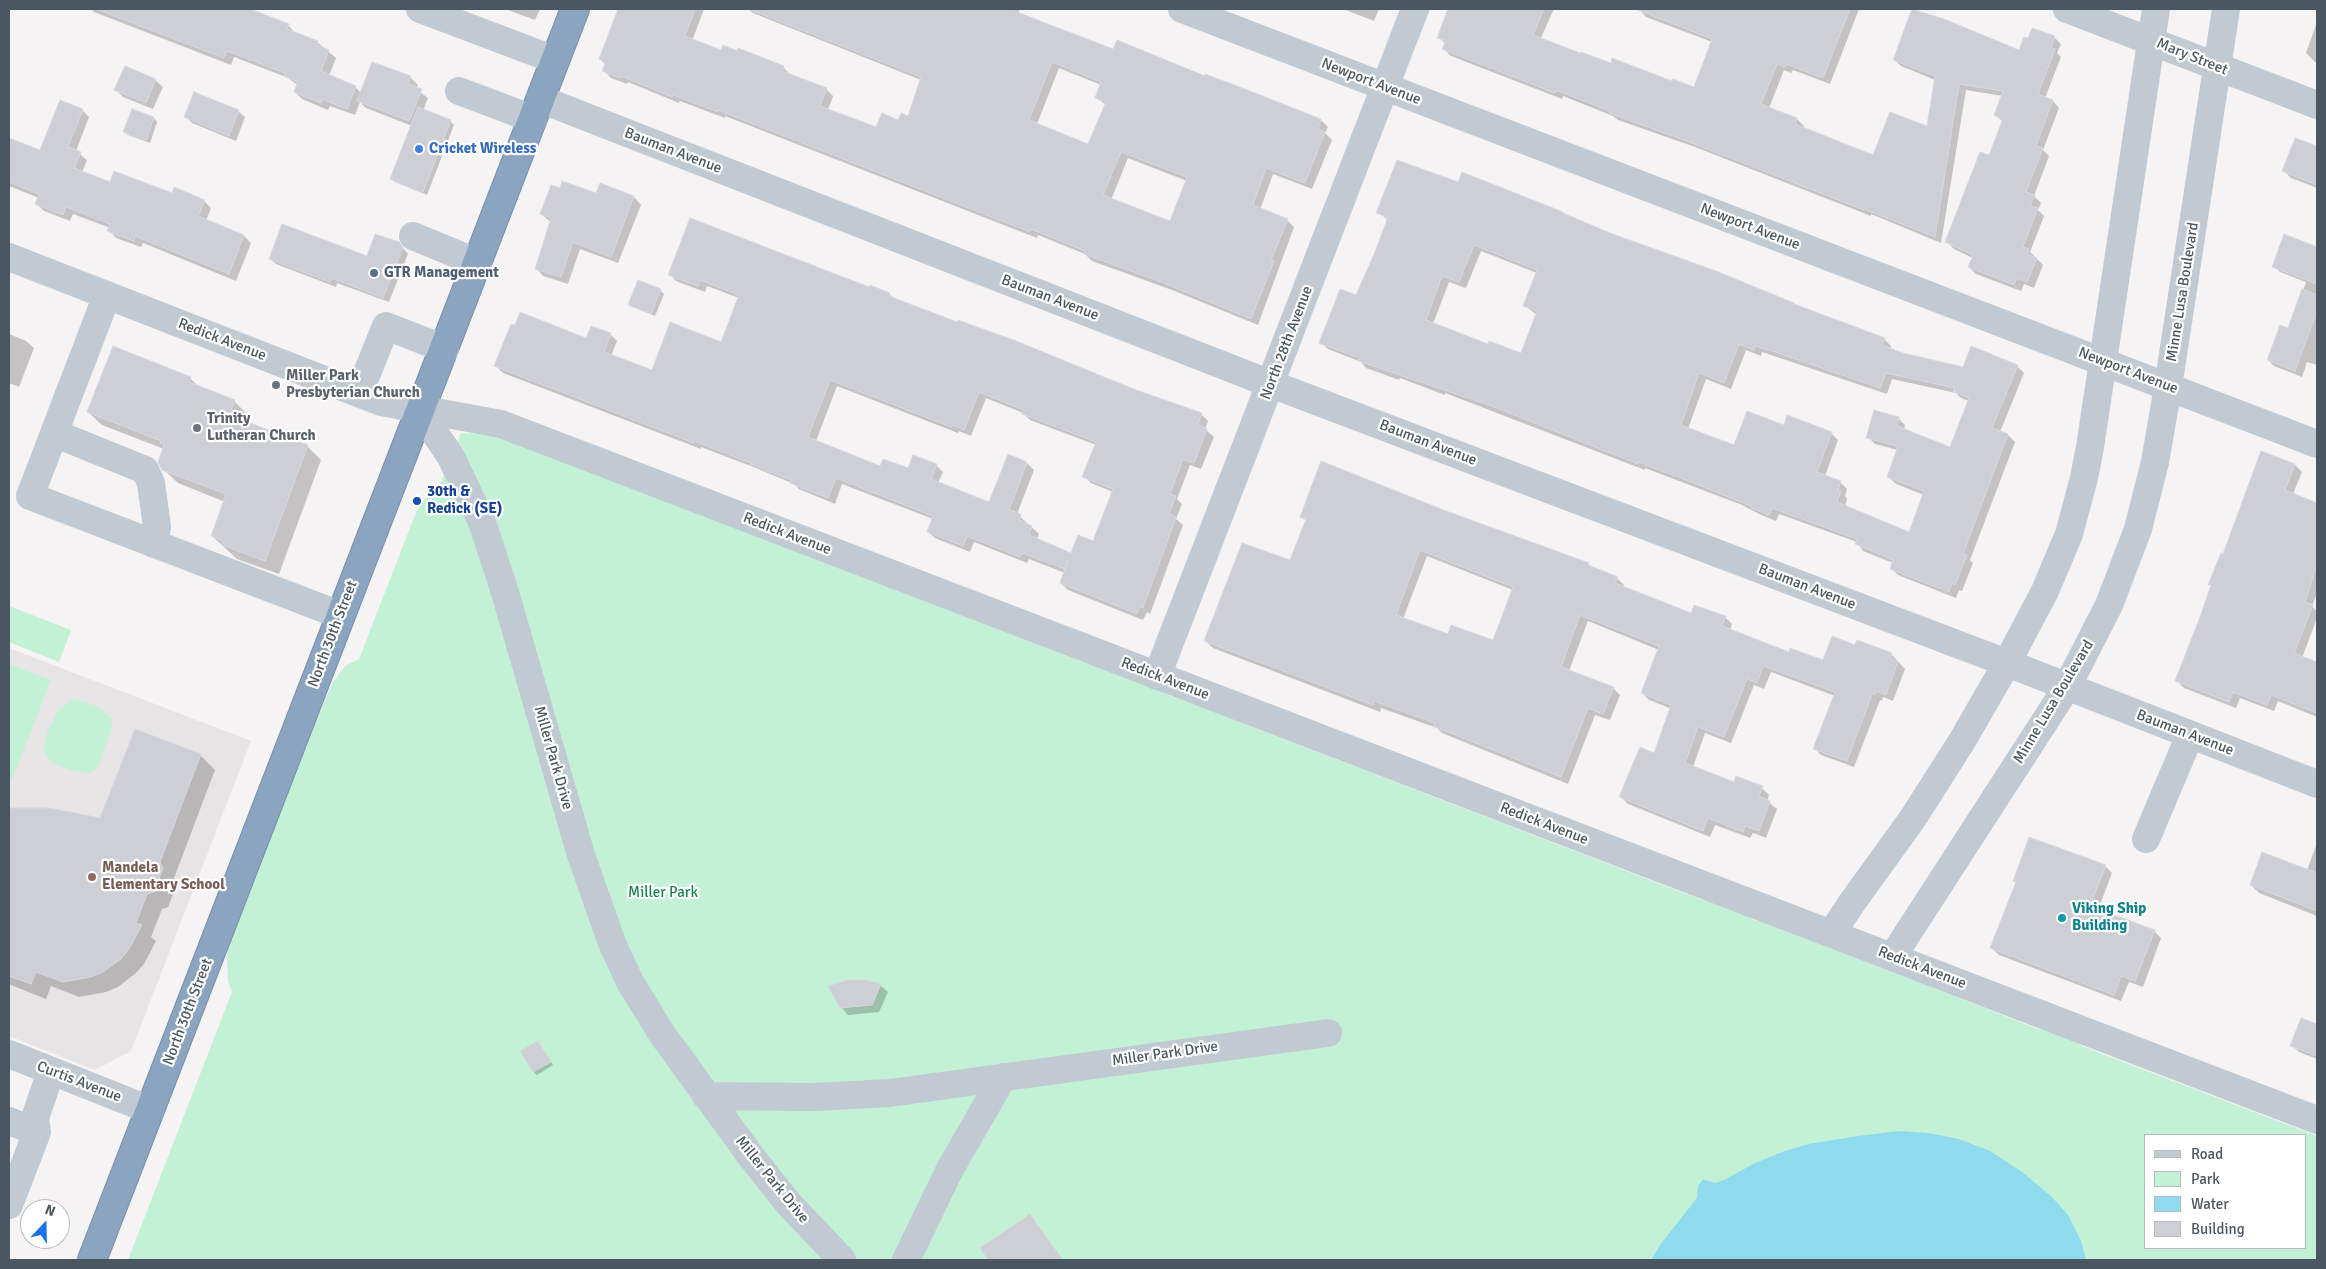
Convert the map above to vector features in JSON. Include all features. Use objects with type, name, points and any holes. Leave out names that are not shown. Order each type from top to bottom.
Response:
[{"type":"highway","name":"North 30th Street","points":[[92,1260],[575,9]]},
{"type":"street","points":[[420,9],[555,60]]},
{"type":"street","name":"Newport Avenue","points":[[1182,9],[2317,444]]},
{"type":"street","name":"North 28th Avenue","points":[[1158,676],[1415,9]]},
{"type":"street","name":"Mary Street","points":[[2067,9],[2317,105]]},
{"type":"street","points":[[1832,933],[1914,818],[1962,741],[2007,663],[2045,590],[2069,534],[2084,478],[2104,362],[2156,9]]},
{"type":"street","name":"Minne Lusa Boulevard","points":[[1893,956],[2067,687],[2109,605],[2138,529],[2156,462],[2226,9]]},
{"type":"street","name":"Bauman Avenue","points":[[459,91],[537,109],[1271,384],[2007,663],[2317,784]]},
{"type":"street","points":[[413,236],[478,263]]},
{"type":"street","name":"Redick Avenue","points":[[9,257],[386,403],[420,411],[467,416],[501,424],[2317,1120]]},
{"type":"street","points":[[107,295],[30,496],[340,615]]},
{"type":"street","points":[[359,393],[386,326],[444,349]]},
{"type":"street","name":"Miller Park Drive","points":[[420,411],[452,457],[474,500],[485,529],[581,855],[612,943],[641,1001],[706,1096],[783,1197],[842,1260]]},
{"type":"street","points":[[54,433],[145,470],[151,482],[156,527],[154,544]]},
{"type":"street","points":[[2146,839],[2190,735]]},
{"type":"street","name":"Miller Park Drive","points":[[706,1096],[814,1097],[867,1095],[925,1089],[1328,1033]]},
{"type":"street","name":"Curtis Avenue","points":[[9,1054],[150,1110]]},
{"type":"street","points":[[9,1205],[37,1132],[34,1118],[51,1071]]},
{"type":"street","points":[[906,1260],[950,1169],[1003,1077]]},
{"type":"street","points":[[9,1121],[37,1132]]},
{"type":"shaded area","points":[[9,648],[251,741],[131,1051],[95,1070],[9,1036]]},
{"type":"green space","name":"Miller Park","points":[[461,433],[494,434],[1088,664],[1094,656],[1139,674],[1139,683],[1178,699],[1194,698],[1252,727],[1702,900],[1712,899],[1757,921],[1770,922],[1783,930],[1907,978],[1915,978],[1929,983],[1936,989],[2035,1028],[2063,1034],[2084,1047],[2317,1136],[2317,1260],[128,1260],[232,992],[228,981],[227,957],[229,934],[296,767],[333,682],[345,666],[359,659],[417,510],[429,494],[437,492]]},
{"type":"green space","points":[[9,606],[71,630],[59,662],[9,642]]},
{"type":"green space","points":[[9,664],[51,680],[12,780],[9,779]]},
{"type":"green space","points":[[74,699],[99,707],[112,719],[111,730],[99,765],[95,770],[88,773],[69,770],[56,764],[47,757],[44,749],[45,738],[57,712]]},
{"type":"water","points":[[1899,1131],[1928,1133],[1959,1139],[1990,1151],[2022,1172],[2052,1197],[2068,1215],[2081,1241],[2086,1260],[1651,1260],[1660,1245],[1697,1198],[1698,1186],[1703,1179],[1715,1183],[1755,1163],[1809,1144]]},
{"type":"building","points":[[100,9],[250,9],[289,24],[287,29],[318,41],[317,45],[329,50],[321,71],[356,86],[347,109],[322,99],[321,103],[294,92],[298,82],[284,76],[285,73],[227,51],[224,58]]},
{"type":"building","points":[[618,9],[695,9],[685,36],[721,50],[723,45],[737,51],[738,48],[784,66],[782,71],[827,88],[820,106],[876,127],[882,113],[898,120],[901,113],[908,116],[921,77],[751,9],[1009,9],[1113,49],[1117,40],[1205,76],[1205,74],[1237,86],[1321,119],[1318,129],[1325,132],[1305,183],[1266,168],[1253,205],[1288,219],[1271,260],[1274,261],[1251,319],[1164,283],[1084,254],[1085,251],[1031,229],[1030,232],[718,110],[718,112],[673,95],[672,97],[621,76],[620,78],[602,71],[606,62],[599,59]],"holes":[[[1052,62],[1101,82],[1095,98],[1106,102],[1088,144],[1029,120]],[[1121,152],[1187,177],[1170,221],[1103,195]]]},
{"type":"building","points":[[1448,9],[1544,9],[1533,35],[1580,53],[1611,63],[1612,58],[1672,81],[1673,79],[1694,87],[1712,39],[1639,9],[1850,9],[1823,78],[1786,64],[1785,67],[1777,64],[1761,104],[1797,118],[1795,124],[1873,155],[1890,112],[1927,126],[1935,76],[1893,60],[1912,9],[1944,19],[2019,50],[2024,37],[2028,38],[2032,28],[2055,36],[2051,47],[2055,49],[2038,94],[2053,100],[2036,146],[2043,148],[2026,192],[2035,195],[2030,206],[2038,208],[2023,247],[2029,249],[2027,254],[2037,258],[2027,282],[2017,278],[2014,285],[1968,267],[1973,255],[1945,242],[1980,152],[1989,155],[2003,119],[1994,115],[2003,91],[1959,84],[1935,237],[1687,141],[1609,113],[1610,111],[1556,90],[1555,93],[1442,49],[1446,41],[1437,38]]},
{"type":"building","points":[[372,62],[411,76],[408,84],[422,89],[409,121],[357,101]]},
{"type":"building","points":[[125,66],[156,79],[146,103],[114,90]]},
{"type":"building","points":[[194,92],[239,110],[229,136],[184,117]]},
{"type":"building","points":[[60,100],[83,109],[68,147],[81,152],[74,168],[110,182],[114,171],[172,193],[174,187],[205,200],[198,216],[244,235],[229,274],[135,236],[134,241],[107,231],[110,224],[66,207],[63,215],[35,204],[39,194],[9,182],[9,138],[40,150]]},
{"type":"building","name":"Cricket Wireless","points":[[418,107],[451,120],[423,192],[390,179]]},
{"type":"building","points":[[132,109],[154,117],[146,140],[123,132]]},
{"type":"building","points":[[2295,138],[2317,146],[2317,185],[2282,171]]},
{"type":"building","points":[[1397,160],[1458,182],[1462,172],[1563,212],[1610,233],[1716,271],[1794,304],[1885,338],[1882,345],[1903,353],[1963,367],[1971,346],[2018,365],[1992,428],[2008,434],[1963,554],[1967,555],[1955,585],[1952,584],[1949,592],[1890,569],[1893,560],[1855,544],[1857,539],[1772,508],[1769,515],[1694,483],[1638,462],[1638,464],[1489,405],[1358,361],[1359,358],[1319,343],[1340,289],[1356,295],[1375,252],[1388,217],[1376,213]],"holes":[[[1474,245],[1537,270],[1523,306],[1537,311],[1521,353],[1489,341],[1488,344],[1426,320],[1442,276],[1459,282]],[[1739,344],[1754,350],[1755,346],[1775,352],[1880,388],[1886,373],[1955,388],[1953,391],[1969,398],[1950,447],[1897,426],[1899,417],[1874,410],[1866,438],[1898,446],[1887,477],[1924,491],[1909,532],[1837,502],[1841,491],[1838,490],[1841,481],[1817,472],[1832,432],[1787,415],[1784,425],[1747,411],[1734,445],[1681,425],[1699,373],[1724,383]]]},
{"type":"building","points":[[562,181],[596,193],[600,183],[634,196],[611,257],[573,242],[561,277],[535,269],[551,218],[540,214],[551,185],[560,188]]},
{"type":"building","points":[[690,218],[869,287],[870,285],[890,293],[889,296],[957,322],[958,320],[1016,341],[1136,390],[1202,413],[1198,424],[1207,429],[1194,463],[1183,459],[1170,494],[1176,496],[1169,514],[1176,517],[1143,608],[1140,606],[1137,614],[1060,583],[1065,569],[1022,553],[1020,557],[967,536],[963,546],[927,532],[933,516],[836,478],[828,498],[790,483],[791,480],[751,463],[494,366],[511,324],[515,325],[520,312],[586,338],[591,326],[611,333],[604,352],[652,370],[670,322],[721,342],[739,295],[700,280],[698,286],[668,275]],"holes":[[[830,380],[951,427],[952,425],[964,430],[979,392],[1024,410],[1022,414],[1096,442],[1082,477],[1113,489],[1093,541],[1078,535],[1071,553],[1029,535],[1032,526],[1019,520],[1021,514],[1009,510],[1027,462],[1008,454],[989,502],[931,479],[937,464],[913,455],[908,468],[883,459],[880,466],[808,437]]]},
{"type":"building","points":[[282,224],[367,256],[375,234],[399,242],[403,247],[383,298],[332,278],[330,282],[269,259]]},
{"type":"building","points":[[2284,234],[2317,247],[2317,284],[2272,267]]},
{"type":"building","points":[[638,280],[661,289],[651,314],[628,305]]},
{"type":"building","points":[[2302,289],[2317,295],[2317,311],[2295,371],[2267,360],[2280,325],[2288,328]]},
{"type":"building","name":"Trinity Lutheran Church","points":[[113,346],[191,377],[189,382],[235,400],[229,415],[308,445],[265,561],[222,545],[223,541],[211,536],[226,494],[162,470],[158,462],[164,445],[160,443],[161,441],[87,412]]},
{"type":"building","points":[[2261,451],[2295,464],[2285,490],[2317,503],[2317,564],[2305,602],[2313,605],[2294,653],[2317,662],[2317,713],[2271,695],[2267,705],[2233,692],[2229,702],[2175,681],[2211,585],[2208,585],[2221,553],[2223,554]]},
{"type":"building","points":[[1321,461],[1446,511],[1589,563],[1588,565],[1618,577],[1615,583],[1691,613],[1694,605],[1726,616],[1722,626],[1789,652],[1790,648],[1823,660],[1832,636],[1855,645],[1857,640],[1892,653],[1890,658],[1898,661],[1886,695],[1876,691],[1875,694],[1872,694],[1847,761],[1813,749],[1835,692],[1763,666],[1757,683],[1747,679],[1724,737],[1698,727],[1685,763],[1734,782],[1736,776],[1763,786],[1759,796],[1770,801],[1759,831],[1745,826],[1743,832],[1708,818],[1703,831],[1619,797],[1640,747],[1654,753],[1671,705],[1641,693],[1659,646],[1580,615],[1561,667],[1614,687],[1603,714],[1588,708],[1561,777],[1433,726],[1435,723],[1374,701],[1373,705],[1204,641],[1242,543],[1290,560],[1306,519],[1300,517]],"holes":[[[1420,550],[1513,587],[1493,640],[1451,625],[1448,634],[1396,615]]]},
{"type":"building","points":[[135,729],[201,754],[160,862],[163,868],[154,892],[147,894],[136,923],[142,925],[129,949],[121,959],[103,972],[91,977],[63,982],[36,972],[31,984],[9,976],[9,808],[50,808],[100,818]]},
{"type":"building","name":"Viking Ship Building","points":[[2029,837],[2106,865],[2090,906],[2155,930],[2135,981],[2121,976],[2114,995],[1990,948],[2016,882],[2013,881]]},
{"type":"building","points":[[2262,852],[2317,873],[2317,911],[2250,885]]},
{"type":"building","points":[[848,980],[866,980],[881,984],[872,1005],[840,1008],[828,986]]},
{"type":"building","points":[[2301,1018],[2317,1024],[2317,1056],[2290,1046]]},
{"type":"building","points":[[538,1041],[551,1062],[533,1072],[520,1051]]},
{"type":"building","points":[[1030,1214],[1062,1260],[988,1260],[980,1248]]},
{"type":"place","name":"Cricket Wireless","points":[[419,149]]},
{"type":"place","name":"GTR Management","points":[[374,273]]},
{"type":"place","name":"Miller Park Presbyterian Church","points":[[276,385]]},
{"type":"place","name":"Trinity Lutheran Church","points":[[197,428]]},
{"type":"place","name":"30th & Redick (SE)","points":[[417,501]]},
{"type":"place","name":"Mandela Elementary School","points":[[92,877]]},
{"type":"place","name":"Viking Ship Building","points":[[2062,918]]}]
